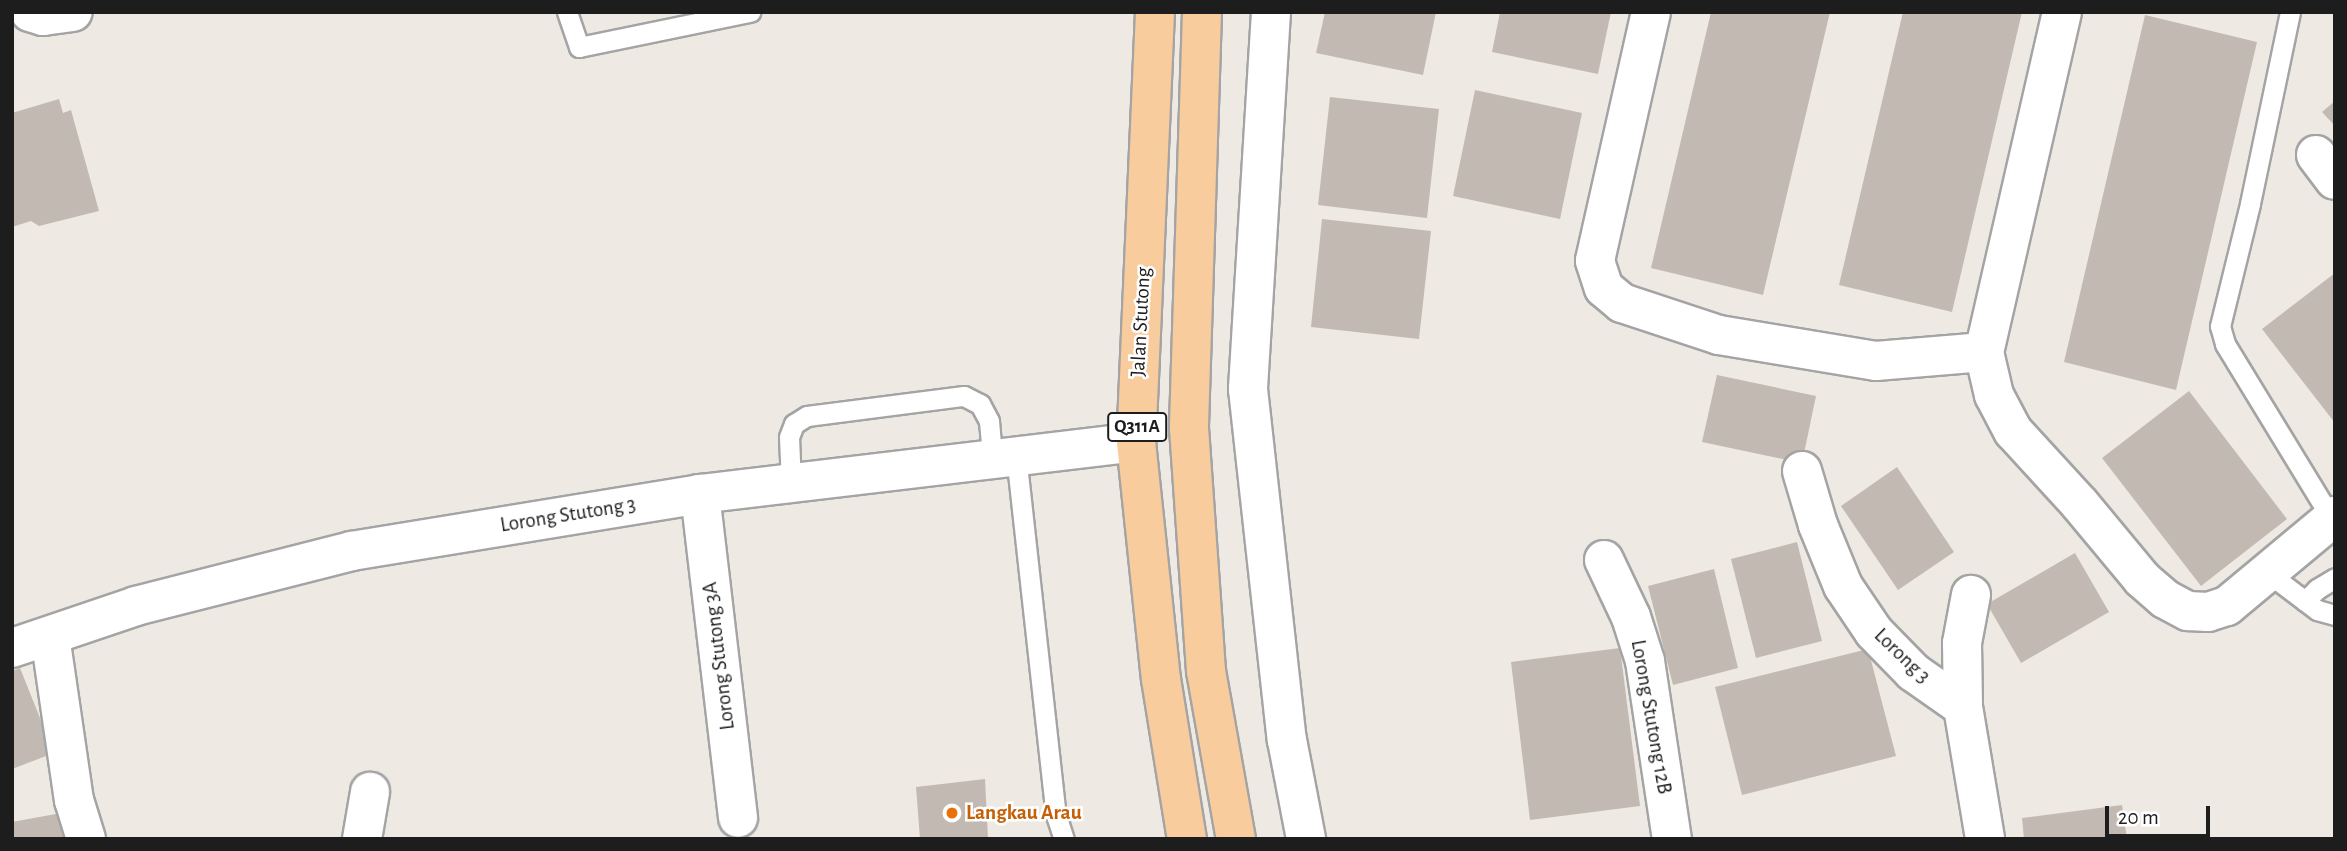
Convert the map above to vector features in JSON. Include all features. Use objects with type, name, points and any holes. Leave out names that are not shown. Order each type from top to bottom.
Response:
[{"type":"main road","name":"Jalan Stutong","points":[[1155,12],[1136,442],[1160,679],[1187,839]]},
{"type":"main road","points":[[1202,12],[1189,428],[1206,671],[1236,839]]},
{"type":"street","points":[[30,12],[43,16],[73,12]]},
{"type":"street","points":[[1271,12],[1248,388],[1287,740],[1306,839]]},
{"type":"street","points":[[1651,12],[1595,261],[1604,288],[1622,303],[1732,338],[1876,361],[1984,352]]},
{"type":"street","points":[[2062,12],[1984,352],[1994,395],[2013,431],[2079,503],[2141,579],[2165,599],[2188,611],[2208,612],[2227,606],[2333,518]]},
{"type":"street","name":"Lorong Stutong 3","points":[[12,648],[136,606],[352,551],[700,494],[1136,442]]},
{"type":"street","name":"Lorong 3","points":[[1802,471],[1818,525],[1843,586],[1874,632],[1913,672],[1963,707]]},
{"type":"street","name":"Lorong Stutong 3A","points":[[700,494],[738,818]]},
{"type":"street","name":"Lorong Stutong 12B","points":[[1604,560],[1631,617],[1645,661],[1672,839]]},
{"type":"street","points":[[1971,595],[1962,643],[1963,707],[1985,839]]},
{"type":"street","points":[[50,636],[74,800],[86,839]]},
{"type":"street","points":[[362,839],[370,792]]},
{"type":"lane","points":[[567,12],[579,47],[750,12]]},
{"type":"lane","points":[[2292,14],[2220,326],[2225,344],[2333,518]]},
{"type":"lane","points":[[791,483],[789,437],[794,424],[807,416],[964,396],[980,404],[1004,456],[1056,815],[1065,839]]},
{"type":"lane","points":[[2267,573],[2317,610],[2335,615]]},
{"type":"lane","points":[[2305,601],[2317,589],[2335,578]]},
{"type":"building","points":[[1325,12],[1436,12],[1423,75],[1316,53]]},
{"type":"building","points":[[1500,12],[1611,12],[1598,74],[1492,52]]},
{"type":"building","points":[[1711,12],[1830,12],[1763,295],[1651,268]]},
{"type":"building","points":[[1903,12],[2022,12],[1952,312],[1839,285]]},
{"type":"building","points":[[2145,15],[2257,42],[2176,390],[2064,362]]},
{"type":"building","points":[[1475,90],[1582,113],[1560,219],[1453,196]]},
{"type":"building","points":[[1330,97],[1439,109],[1427,218],[1318,205]]},
{"type":"building","points":[[59,99],[63,113],[71,110],[99,211],[39,226],[31,221],[12,227],[12,113]]},
{"type":"building","points":[[2335,101],[2335,126],[2322,112]]},
{"type":"building","points":[[1322,219],[1431,231],[1419,339],[1311,327]]},
{"type":"building","points":[[2335,273],[2335,423],[2262,329]]},
{"type":"building","points":[[1717,375],[1816,396],[1802,463],[1702,442]]},
{"type":"building","points":[[2189,391],[2287,519],[2201,586],[2102,458]]},
{"type":"building","points":[[1897,467],[1954,552],[1898,590],[1841,506]]},
{"type":"building","points":[[1797,542],[1822,641],[1756,658],[1731,559]]},
{"type":"building","points":[[2075,553],[2109,612],[2021,663],[1987,604]]},
{"type":"building","points":[[1714,569],[1738,668],[1673,685],[1648,586]]},
{"type":"building","points":[[1620,648],[1640,806],[1530,820],[1511,662]]},
{"type":"building","points":[[1868,649],[1896,756],[1742,795],[1715,687]]},
{"type":"building","points":[[20,668],[54,753],[12,769],[12,671]]},
{"type":"building","name":"Langkau Arau","points":[[985,779],[988,839],[920,839],[916,787]]},
{"type":"building","points":[[2122,805],[2127,839],[2024,839],[2022,818]]},
{"type":"building","points":[[72,811],[77,839],[12,839],[12,822]]},
{"type":"place","name":"Langkau Arau","points":[[952,813]]}]
